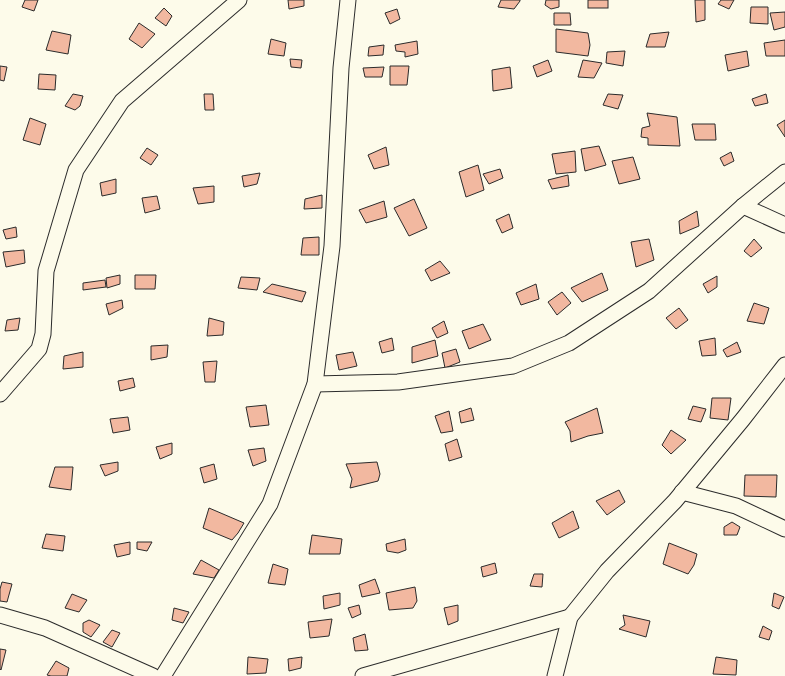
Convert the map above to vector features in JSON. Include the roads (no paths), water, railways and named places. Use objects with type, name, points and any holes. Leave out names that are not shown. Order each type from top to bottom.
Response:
[{"type":"street","points":[[0,394],[39,348],[44,334],[46,271],[76,170],[122,101],[239,0]]},
{"type":"street","points":[[163,676],[270,504],[316,384],[332,246],[341,68],[348,0]]},
{"type":"street","points":[[316,384],[398,382],[513,366],[569,343],[649,291],[743,206],[785,172]]},
{"type":"street","points":[[743,206],[785,225]]},
{"type":"street","points":[[555,676],[570,617],[607,571],[682,492],[785,365]]},
{"type":"street","points":[[682,492],[736,506],[785,529]]},
{"type":"street","points":[[0,615],[45,628],[153,676]]},
{"type":"street","points":[[363,676],[570,617]]}]
